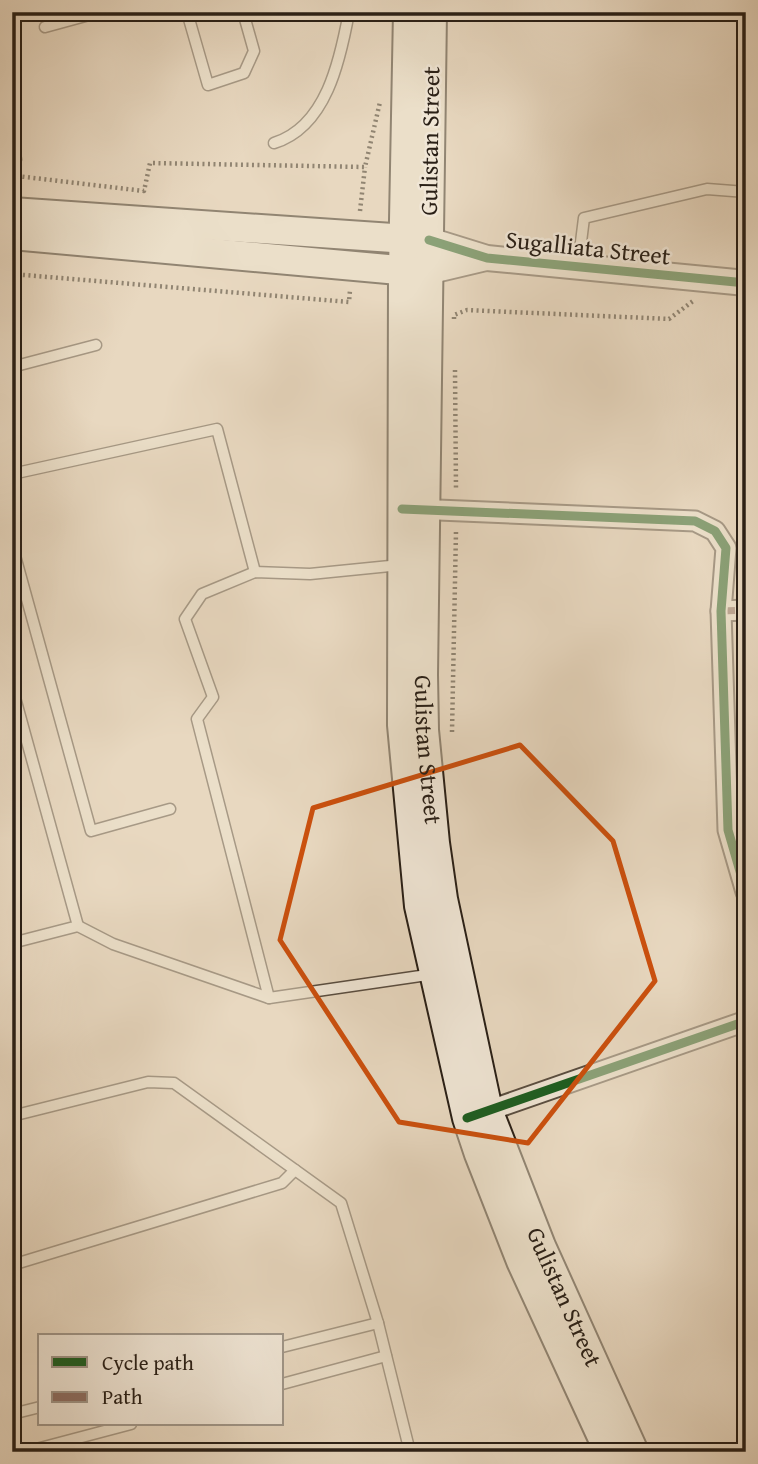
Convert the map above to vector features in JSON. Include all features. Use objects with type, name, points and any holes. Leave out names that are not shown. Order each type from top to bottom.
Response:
[{"type":"main road","name":"Gulistan Street","points":[[408,12],[416,239]]},
{"type":"main road","name":"Gulistan Street","points":[[432,12],[416,239],[414,565],[428,786],[443,899],[445,972],[477,1114],[521,1261],[609,1452]]},
{"type":"main road","name":"Sugalliata Street","points":[[12,212],[416,239]]},
{"type":"main road","name":"Sugalliata Street","points":[[12,235],[415,272]]},
{"type":"main road","name":"Gulistan Street","points":[[477,1114],[541,1246],[634,1452]]},
{"type":"street","name":"Sugalliata Street","points":[[416,239],[487,258],[746,283]]},
{"type":"street","name":"Sugalliata Street","points":[[415,272],[487,258]]},
{"type":"street","points":[[414,509],[702,523],[715,531],[726,548],[721,611],[728,830],[746,892]]},
{"type":"street","points":[[721,611],[746,610]]},
{"type":"street","points":[[477,1114],[746,1021]]},
{"type":"lane","points":[[45,27],[100,12]]},
{"type":"lane","points":[[187,12],[208,85],[244,74],[254,51],[243,12]]},
{"type":"lane","points":[[274,144],[300,131],[313,116],[332,79],[349,12]]},
{"type":"lane","points":[[578,267],[584,218],[707,189],[746,192]]},
{"type":"lane","points":[[12,367],[96,345]]},
{"type":"lane","points":[[12,474],[217,429],[255,572]]},
{"type":"lane","points":[[12,545],[91,831],[170,809]]},
{"type":"lane","points":[[269,998],[197,719],[213,697],[185,619],[202,594],[255,572],[310,574],[414,565]]},
{"type":"lane","points":[[12,687],[78,926]]},
{"type":"lane","points":[[12,943],[78,926],[113,944],[269,998],[445,972]]},
{"type":"lane","points":[[12,1116],[148,1082],[174,1083],[341,1203],[378,1323],[411,1452]]},
{"type":"lane","points":[[12,1265],[282,1183],[295,1170]]},
{"type":"lane","points":[[284,1346],[378,1323]]},
{"type":"lane","points":[[284,1383],[386,1356]]},
{"type":"lane","points":[[12,1413],[38,1407]]},
{"type":"lane","points":[[25,1452],[123,1426]]},
{"type":"path","points":[[12,176],[144,191],[150,163],[365,167],[382,91]]},
{"type":"path","points":[[454,329],[454,315],[467,310],[668,319],[694,300],[707,301]]},
{"type":"path","points":[[452,739],[456,511],[454,357]]},
{"type":"highlighted area","points":[[520,745],[613,841],[655,981],[528,1143],[399,1122],[280,940],[313,808]]},
{"type":"marked path","points":[[721,611],[746,610]]},
{"type":"cycle path","points":[[429,240],[487,258],[746,283]]},
{"type":"cycle path","points":[[402,509],[695,521],[715,531],[726,548],[721,611],[728,830],[746,892]]},
{"type":"cycle path","points":[[467,1118],[746,1021]]}]
